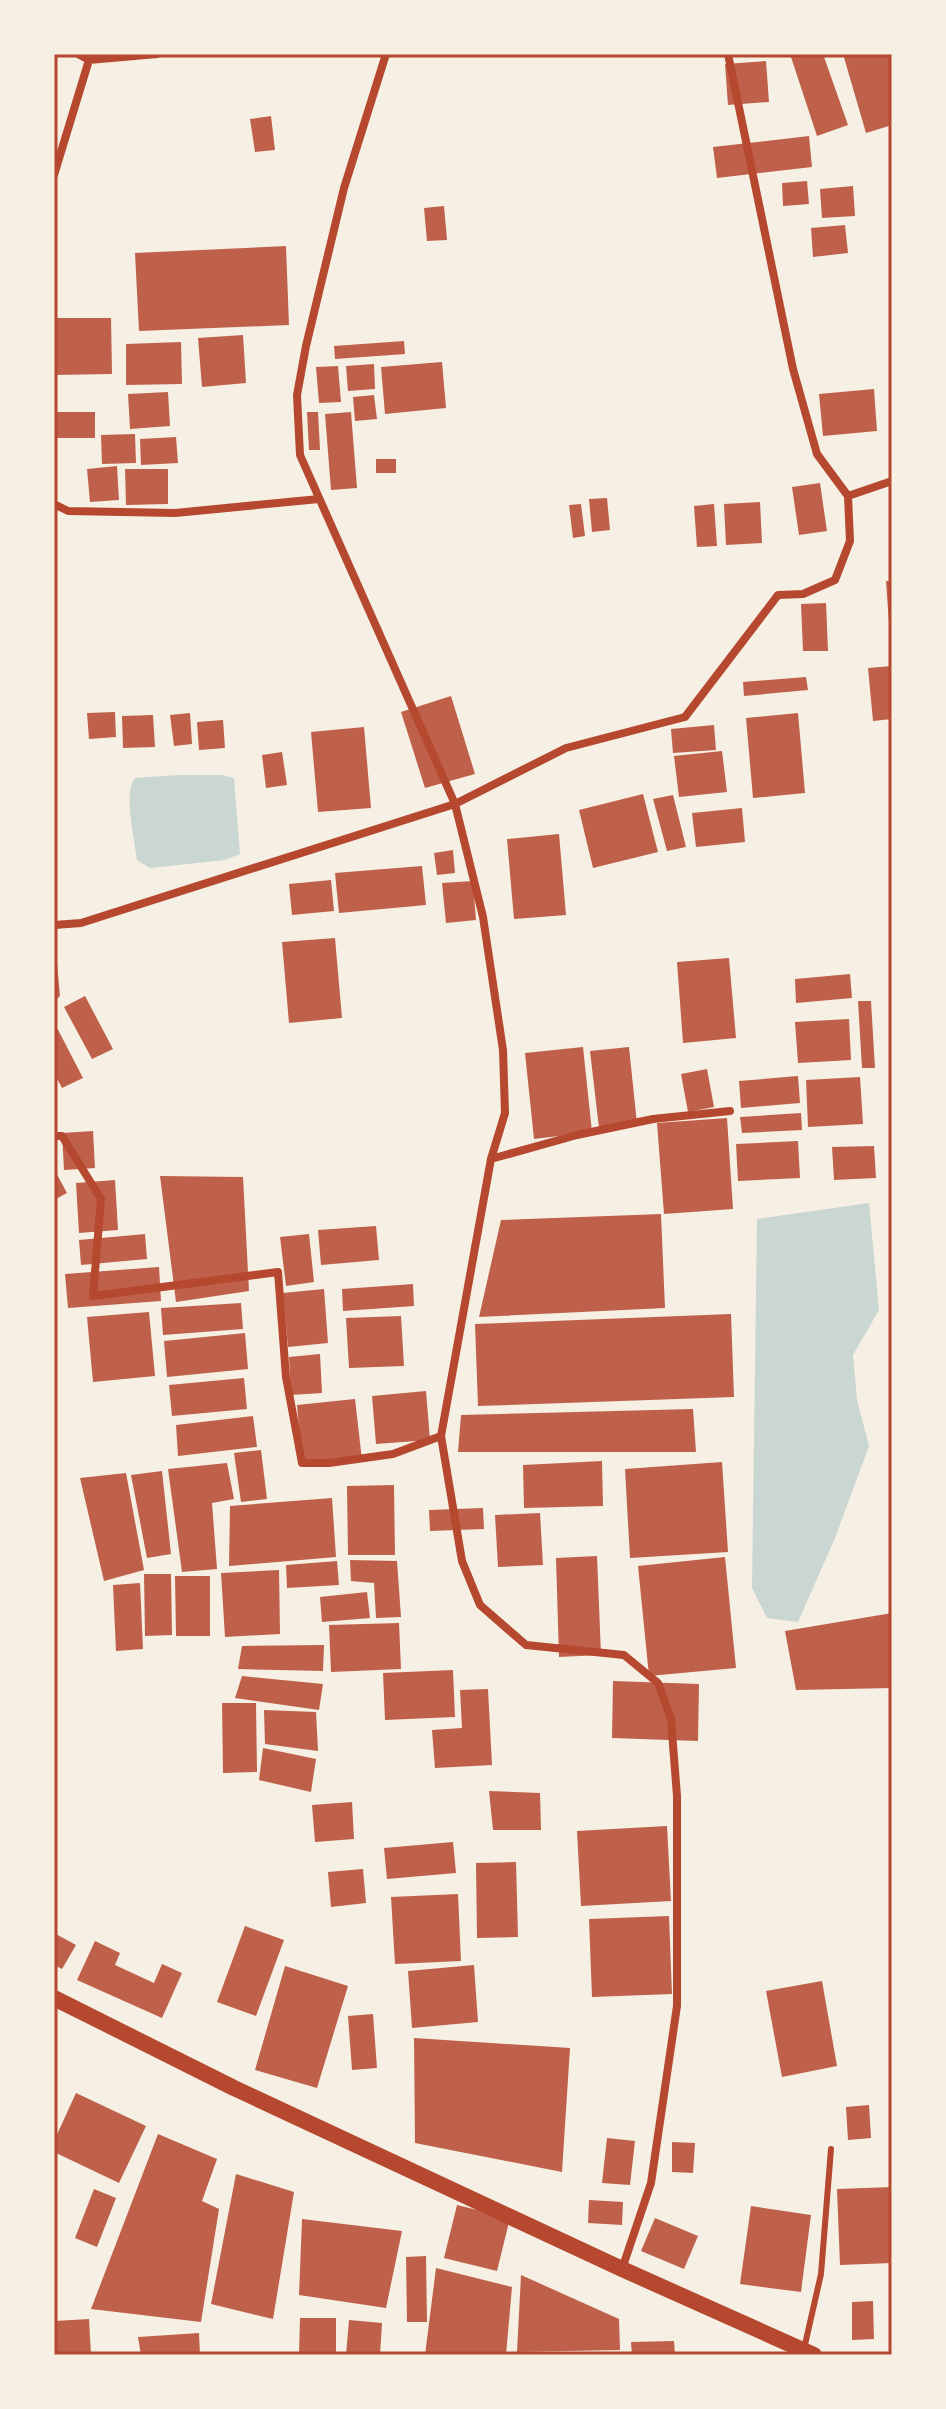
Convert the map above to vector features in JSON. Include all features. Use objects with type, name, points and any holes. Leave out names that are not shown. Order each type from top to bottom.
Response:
[{"type":"main road","points":[[54,1998],[234,2088],[622,2269],[809,2352]]},
{"type":"street","points":[[78,54],[89,60],[157,54]]},
{"type":"street","points":[[386,54],[344,188],[306,346],[297,395],[300,455],[455,804],[483,917],[503,1050],[505,1113],[491,1159],[441,1436],[462,1561],[480,1605],[526,1645],[624,1655],[658,1683],[671,1719],[677,1796],[677,2006],[651,2183],[622,2269]]},
{"type":"street","points":[[54,925],[81,923],[455,804],[566,748],[685,717],[778,595],[803,594],[835,580],[850,541],[848,496],[817,454],[793,369],[728,54]]},
{"type":"street","points":[[54,175],[89,60]]},
{"type":"street","points":[[848,496],[892,481]]},
{"type":"street","points":[[54,504],[68,511],[175,513],[319,499]]},
{"type":"street","points":[[491,1159],[577,1135],[653,1119],[730,1111]]},
{"type":"street","points":[[54,1136],[62,1136],[101,1199],[93,1296],[278,1272],[286,1377],[302,1463],[329,1463],[393,1454],[441,1436]]},
{"type":"lane","points":[[809,2352],[821,2274],[831,2149]]},
{"type":"shaded area","points":[[178,775],[234,778],[240,854],[225,860],[150,868],[137,860],[130,805],[135,778]]},
{"type":"shaded area","points":[[869,1203],[879,1310],[853,1355],[857,1400],[869,1446],[835,1538],[798,1622],[767,1618],[752,1588],[757,1219]]},
{"type":"building","points":[[790,54],[823,54],[848,125],[817,136]]},
{"type":"building","points":[[843,54],[892,54],[892,125],[866,133]]},
{"type":"building","points":[[766,61],[769,102],[728,105],[725,64]]},
{"type":"building","points":[[271,116],[275,150],[255,152],[250,119]]},
{"type":"building","points":[[809,136],[812,167],[717,178],[713,147]]},
{"type":"building","points":[[807,181],[809,204],[783,206],[782,183]]},
{"type":"building","points":[[853,186],[855,216],[822,218],[820,189]]},
{"type":"building","points":[[444,206],[447,240],[427,241],[424,208]]},
{"type":"building","points":[[845,225],[848,253],[813,257],[811,228]]},
{"type":"building","points":[[286,246],[289,325],[139,331],[135,253]]},
{"type":"building","points":[[54,318],[111,318],[112,374],[54,375]]},
{"type":"building","points":[[243,335],[246,383],[202,387],[198,338]]},
{"type":"building","points":[[404,341],[405,354],[335,359],[334,346]]},
{"type":"building","points":[[181,342],[182,384],[126,385],[126,344]]},
{"type":"building","points":[[442,362],[446,408],[385,414],[381,367]]},
{"type":"building","points":[[374,364],[375,389],[348,391],[346,366]]},
{"type":"building","points":[[338,366],[341,402],[319,403],[316,367]]},
{"type":"building","points":[[874,389],[877,431],[823,436],[819,394]]},
{"type":"building","points":[[168,392],[170,426],[130,429],[128,394]]},
{"type":"building","points":[[374,395],[377,419],[355,421],[353,397]]},
{"type":"building","points":[[54,412],[95,412],[95,438],[54,438]]},
{"type":"building","points":[[307,412],[318,412],[320,450],[309,450]]},
{"type":"building","points":[[351,412],[357,488],[331,490],[325,414]]},
{"type":"building","points":[[135,434],[136,463],[102,464],[101,435]]},
{"type":"building","points":[[176,437],[178,463],[141,465],[140,439]]},
{"type":"building","points":[[376,459],[396,459],[396,473],[376,473]]},
{"type":"building","points":[[117,466],[119,500],[90,502],[87,469]]},
{"type":"building","points":[[125,469],[168,469],[168,504],[126,505]]},
{"type":"building","points":[[820,483],[827,531],[799,535],[792,487]]},
{"type":"building","points":[[607,498],[610,530],[592,532],[589,499]]},
{"type":"building","points":[[760,502],[762,543],[726,545],[724,504]]},
{"type":"building","points":[[581,504],[585,536],[573,538],[569,505]]},
{"type":"building","points":[[714,504],[717,546],[697,547],[694,506]]},
{"type":"building","points":[[886,581],[892,581],[892,637],[890,637]]},
{"type":"building","points":[[826,603],[828,651],[803,651],[801,604]]},
{"type":"building","points":[[892,666],[892,719],[873,721],[868,668]]},
{"type":"building","points":[[806,677],[808,690],[744,696],[743,682]]},
{"type":"building","points":[[451,696],[475,774],[425,788],[401,712]]},
{"type":"building","points":[[115,712],[116,737],[89,739],[87,713]]},
{"type":"building","points":[[190,713],[192,744],[174,746],[170,715]]},
{"type":"building","points":[[798,713],[805,793],[753,798],[746,718]]},
{"type":"building","points":[[153,715],[155,747],[123,748],[122,716]]},
{"type":"building","points":[[223,720],[225,748],[199,750],[197,722]]},
{"type":"building","points":[[714,725],[716,750],[673,753],[671,729]]},
{"type":"building","points":[[364,727],[371,808],[318,812],[311,732]]},
{"type":"building","points":[[722,751],[727,792],[679,797],[674,756]]},
{"type":"building","points":[[282,752],[287,785],[266,788],[262,755]]},
{"type":"building","points":[[643,794],[658,852],[593,868],[579,810]]},
{"type":"building","points":[[673,795],[686,847],[667,851],[653,799]]},
{"type":"building","points":[[742,808],[745,842],[696,847],[692,813]]},
{"type":"building","points":[[559,834],[566,915],[514,919],[507,839]]},
{"type":"building","points":[[453,850],[455,873],[437,875],[434,853]]},
{"type":"building","points":[[422,866],[426,905],[339,913],[335,873]]},
{"type":"building","points":[[331,880],[334,911],[292,915],[289,884]]},
{"type":"building","points":[[473,881],[476,920],[446,923],[442,883]]},
{"type":"building","points":[[335,938],[342,1018],[289,1023],[282,942]]},
{"type":"building","points":[[729,958],[736,1038],[683,1043],[677,962]]},
{"type":"building","points":[[54,963],[57,963],[60,996],[54,1002]]},
{"type":"building","points":[[850,974],[852,998],[796,1003],[795,979]]},
{"type":"building","points":[[85,996],[113,1049],[92,1059],[64,1007]]},
{"type":"building","points":[[858,1001],[871,1001],[875,1068],[862,1068]]},
{"type":"building","points":[[849,1019],[851,1060],[798,1063],[795,1022]]},
{"type":"building","points":[[54,1022],[83,1078],[62,1088],[54,1073]]},
{"type":"building","points":[[583,1047],[592,1132],[534,1139],[525,1053]]},
{"type":"building","points":[[629,1047],[637,1124],[599,1128],[590,1051]]},
{"type":"building","points":[[707,1069],[714,1107],[688,1112],[681,1074]]},
{"type":"building","points":[[798,1076],[800,1103],[741,1108],[739,1081]]},
{"type":"building","points":[[860,1077],[863,1124],[808,1127],[806,1080]]},
{"type":"building","points":[[801,1113],[802,1130],[742,1133],[740,1117]]},
{"type":"building","points":[[727,1118],[733,1209],[664,1214],[657,1123]]},
{"type":"building","points":[[93,1131],[95,1168],[64,1170],[62,1133]]},
{"type":"building","points":[[798,1141],[800,1178],[738,1181],[736,1144]]},
{"type":"building","points":[[874,1146],[876,1178],[834,1180],[832,1147]]},
{"type":"building","points":[[54,1169],[67,1193],[54,1200]]},
{"type":"building","points":[[160,1176],[243,1177],[249,1291],[176,1302]]},
{"type":"building","points":[[115,1180],[118,1230],[79,1233],[76,1183]]},
{"type":"building","points":[[661,1214],[665,1308],[479,1317],[501,1220]]},
{"type":"building","points":[[376,1226],[379,1260],[321,1265],[318,1230]]},
{"type":"building","points":[[145,1234],[147,1259],[81,1265],[79,1240]]},
{"type":"building","points":[[309,1234],[314,1282],[286,1286],[280,1237]]},
{"type":"building","points":[[159,1267],[161,1301],[68,1308],[65,1274]]},
{"type":"building","points":[[413,1284],[414,1306],[343,1311],[342,1289]]},
{"type":"building","points":[[324,1289],[328,1343],[288,1347],[283,1293]]},
{"type":"building","points":[[241,1303],[243,1329],[163,1335],[161,1308]]},
{"type":"building","points":[[149,1312],[155,1376],[93,1382],[87,1317]]},
{"type":"building","points":[[731,1314],[734,1397],[478,1406],[475,1324]]},
{"type":"building","points":[[401,1316],[404,1366],[349,1368],[346,1318]]},
{"type":"building","points":[[245,1333],[248,1369],[167,1377],[164,1341]]},
{"type":"building","points":[[320,1354],[322,1393],[291,1395],[289,1357]]},
{"type":"building","points":[[244,1378],[247,1409],[172,1416],[169,1385]]},
{"type":"building","points":[[426,1391],[430,1440],[376,1444],[372,1396]]},
{"type":"building","points":[[355,1399],[362,1460],[302,1466],[297,1405]]},
{"type":"building","points":[[693,1409],[696,1452],[458,1452],[461,1415]]},
{"type":"building","points":[[253,1416],[257,1447],[178,1456],[176,1425]]},
{"type":"building","points":[[261,1450],[267,1499],[241,1502],[234,1453]]},
{"type":"building","points":[[602,1461],[603,1506],[524,1508],[523,1465]]},
{"type":"building","points":[[722,1462],[728,1552],[630,1558],[625,1469]]},
{"type":"building","points":[[227,1463],[234,1499],[212,1503],[217,1569],[182,1572],[168,1469]]},
{"type":"building","points":[[162,1471],[171,1554],[147,1558],[131,1475]]},
{"type":"building","points":[[126,1473],[144,1570],[104,1581],[80,1478]]},
{"type":"building","points":[[394,1485],[395,1555],[348,1555],[347,1486]]},
{"type":"building","points":[[332,1498],[336,1557],[229,1566],[230,1506]]},
{"type":"building","points":[[483,1508],[484,1529],[430,1531],[429,1510]]},
{"type":"building","points":[[540,1513],[543,1565],[498,1567],[495,1515]]},
{"type":"building","points":[[597,1556],[601,1655],[559,1657],[556,1558]]},
{"type":"building","points":[[725,1557],[736,1668],[649,1676],[638,1566]]},
{"type":"building","points":[[350,1560],[397,1561],[401,1617],[376,1618],[374,1583],[351,1581]]},
{"type":"building","points":[[337,1561],[339,1585],[287,1588],[286,1565]]},
{"type":"building","points":[[279,1570],[280,1634],[225,1637],[221,1573]]},
{"type":"building","points":[[144,1574],[171,1574],[172,1635],[145,1636]]},
{"type":"building","points":[[175,1576],[210,1576],[210,1636],[176,1636]]},
{"type":"building","points":[[140,1583],[143,1649],[116,1651],[113,1585]]},
{"type":"building","points":[[367,1592],[370,1618],[322,1622],[320,1597]]},
{"type":"building","points":[[892,1613],[892,1688],[796,1690],[785,1631]]},
{"type":"building","points":[[399,1623],[401,1669],[331,1672],[329,1625]]},
{"type":"building","points":[[324,1645],[323,1671],[238,1669],[242,1646]]},
{"type":"building","points":[[453,1670],[455,1717],[385,1720],[383,1673]]},
{"type":"building","points":[[242,1676],[323,1684],[319,1710],[235,1698]]},
{"type":"building","points":[[613,1681],[699,1684],[698,1741],[612,1738]]},
{"type":"building","points":[[488,1689],[492,1765],[435,1768],[432,1730],[462,1728],[460,1690]]},
{"type":"building","points":[[222,1703],[256,1703],[257,1772],[223,1773]]},
{"type":"building","points":[[264,1710],[316,1712],[318,1751],[265,1744]]},
{"type":"building","points":[[263,1748],[316,1759],[311,1792],[259,1780]]},
{"type":"building","points":[[489,1791],[540,1793],[541,1830],[493,1830]]},
{"type":"building","points":[[352,1802],[354,1839],[315,1842],[312,1805]]},
{"type":"building","points":[[667,1826],[671,1901],[581,1906],[577,1831]]},
{"type":"building","points":[[453,1842],[456,1873],[387,1879],[384,1848]]},
{"type":"building","points":[[516,1862],[518,1937],[477,1938],[476,1863]]},
{"type":"building","points":[[363,1869],[366,1903],[331,1907],[328,1872]]},
{"type":"building","points":[[458,1894],[461,1961],[395,1964],[391,1897]]},
{"type":"building","points":[[669,1916],[672,1994],[592,1997],[589,1919]]},
{"type":"building","points":[[245,1926],[284,1940],[256,2016],[217,2002]]},
{"type":"building","points":[[54,1933],[76,1945],[62,1969],[54,1965]]},
{"type":"building","points":[[95,1941],[120,1953],[115,1965],[154,1983],[162,1964],[182,1973],[162,2018],[77,1980]]},
{"type":"building","points":[[474,1965],[478,2022],[412,2028],[408,1971]]},
{"type":"building","points":[[285,1966],[348,1986],[317,2088],[255,2070]]},
{"type":"building","points":[[822,1981],[837,2066],[782,2077],[766,1991]]},
{"type":"building","points":[[373,2014],[377,2068],[352,2070],[348,2016]]},
{"type":"building","points":[[414,2038],[570,2048],[562,2172],[415,2143]]},
{"type":"building","points":[[76,2093],[146,2126],[119,2183],[54,2152],[54,2141]]},
{"type":"building","points":[[869,2105],[871,2138],[848,2140],[846,2107]]},
{"type":"building","points":[[158,2134],[217,2159],[202,2201],[219,2209],[201,2322],[91,2309]]},
{"type":"building","points":[[607,2138],[635,2141],[630,2185],[602,2183]]},
{"type":"building","points":[[672,2142],[695,2143],[693,2173],[672,2172]]},
{"type":"building","points":[[236,2174],[294,2192],[273,2319],[211,2304]]},
{"type":"building","points":[[892,2187],[892,2263],[840,2265],[837,2189]]},
{"type":"building","points":[[94,2189],[116,2198],[97,2247],[75,2238]]},
{"type":"building","points":[[589,2200],[623,2202],[622,2225],[588,2223]]},
{"type":"building","points":[[457,2205],[510,2218],[497,2271],[444,2258]]},
{"type":"building","points":[[751,2206],[811,2215],[801,2292],[740,2284]]},
{"type":"building","points":[[655,2218],[698,2236],[684,2269],[641,2251]]},
{"type":"building","points":[[302,2219],[402,2231],[386,2308],[299,2295]]},
{"type":"building","points":[[426,2256],[427,2322],[407,2322],[406,2257]]},
{"type":"building","points":[[436,2268],[512,2287],[506,2355],[425,2355]]},
{"type":"building","points":[[521,2275],[619,2319],[620,2350],[517,2352]]},
{"type":"building","points":[[873,2301],[874,2339],[852,2340],[852,2302]]},
{"type":"building","points":[[300,2318],[336,2318],[336,2355],[299,2355]]},
{"type":"building","points":[[89,2319],[91,2355],[54,2355],[54,2321]]},
{"type":"building","points":[[349,2320],[382,2323],[380,2355],[346,2355]]},
{"type":"building","points":[[199,2333],[200,2355],[141,2355],[138,2337]]},
{"type":"building","points":[[674,2341],[675,2355],[632,2355],[631,2342]]}]
